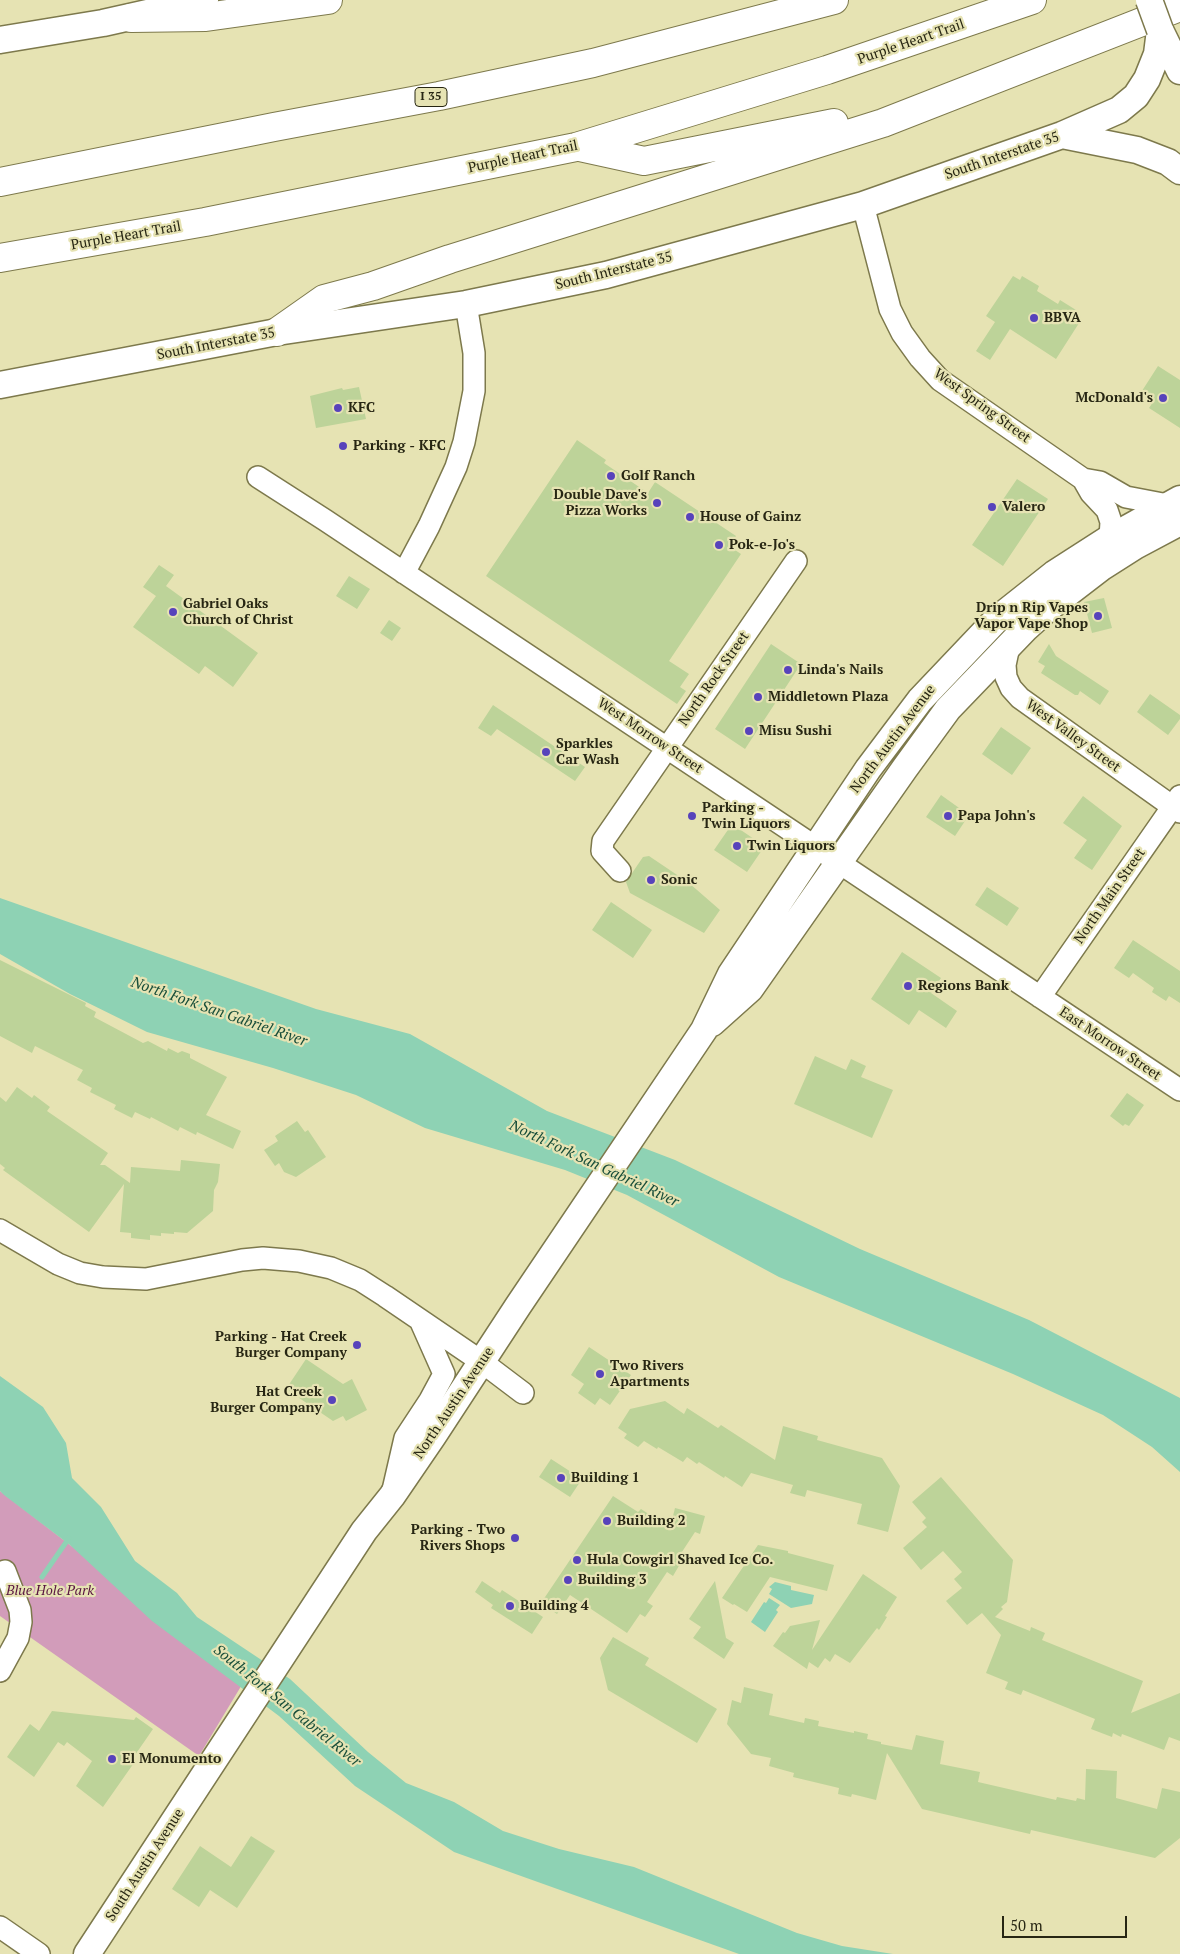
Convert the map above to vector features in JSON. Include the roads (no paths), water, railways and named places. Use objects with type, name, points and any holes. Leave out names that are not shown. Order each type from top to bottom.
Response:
[{"type":"highway","points":[[131,18],[206,17],[328,0]]},
{"type":"highway","name":"I 35","points":[[13,180],[274,127],[439,96],[584,65],[834,0]]},
{"type":"highway","name":"Purple Heart Trail","points":[[0,258],[262,211],[576,146],[827,70],[1032,0]]},
{"type":"highway","points":[[277,332],[324,299],[373,286],[450,259],[883,124],[1180,7]]},
{"type":"highway","points":[[576,146],[644,160],[838,122],[883,124]]},
{"type":"main road","points":[[0,40],[103,24],[205,0]]},
{"type":"main road","points":[[1149,0],[1160,30],[1180,71]]},
{"type":"main road","name":"South Interstate 35","points":[[0,385],[277,332],[466,304],[606,275],[863,205],[1062,135],[1119,110],[1136,96],[1147,79],[1157,54],[1160,30]]},
{"type":"main road","points":[[1062,135],[1137,150],[1168,162],[1180,171]]},
{"type":"main road","name":"North Austin Avenue","points":[[204,1775],[364,1531],[392,1496],[680,1067],[704,1030],[731,974],[868,769],[920,700],[996,620],[1054,574],[1110,538],[1175,521]]},
{"type":"main road","name":"North Austin Avenue","points":[[704,1030],[750,989],[948,709],[1046,610],[1135,546],[1175,521]]},
{"type":"main road","name":"South Austin Avenue","points":[[87,1954],[204,1775]]},
{"type":"street","name":"West Spring Street","points":[[863,205],[890,309],[902,333],[920,358],[940,380],[1083,479],[1100,482],[1175,521]]},
{"type":"street","points":[[404,573],[429,526],[456,466],[464,442],[474,391],[474,353],[466,304]]},
{"type":"street","name":"West Morrow Street","points":[[258,478],[404,573],[1040,997]]},
{"type":"street","name":"West Spring Street","points":[[1083,479],[1091,493],[1107,510],[1111,522],[1110,538]]},
{"type":"street","name":"North Rock Street","points":[[620,871],[602,851],[603,841],[796,561]]},
{"type":"street","name":"West Valley Street","points":[[1009,646],[1005,665],[1006,677],[1011,688],[1020,698],[1177,804]]},
{"type":"street","name":"North Main Street","points":[[1040,997],[1177,804]]},
{"type":"street","name":"East Morrow Street","points":[[1040,997],[1180,1090]]},
{"type":"street","points":[[0,1230],[58,1264],[80,1273],[103,1277],[146,1279],[242,1260],[263,1258],[299,1261],[330,1268],[360,1280],[482,1362],[523,1393]]},
{"type":"street","points":[[392,1496],[405,1438],[430,1400],[444,1374],[420,1320]]},
{"type":"street","points":[[0,1671],[18,1638],[21,1622],[20,1610],[5,1571]]},
{"type":"street","points":[[0,1927],[39,1954]]},
{"type":"water","name":"North Fork San Gabriel River","points":[[0,898],[316,1009],[410,1034],[547,1111],[675,1160],[860,1249],[1029,1320],[1180,1398],[1180,1472],[1152,1447],[1103,1415],[1013,1374],[779,1277],[627,1195],[565,1170],[425,1128],[356,1095],[273,1068],[147,1032],[70,994],[0,954]]},
{"type":"water","name":"South Fork San Gabriel River","points":[[0,1376],[43,1407],[66,1443],[72,1478],[101,1507],[135,1561],[177,1593],[197,1617],[290,1679],[368,1752],[406,1783],[454,1802],[503,1831],[559,1849],[634,1867],[797,1933],[842,1946],[893,1954],[739,1954],[454,1852],[355,1786],[279,1716],[152,1621],[70,1545],[0,1491]]},
{"type":"water","points":[[775,1582],[791,1586],[791,1590],[814,1595],[812,1604],[791,1608],[769,1594],[772,1589],[769,1587]]},
{"type":"water","points":[[769,1598],[780,1605],[776,1610],[778,1612],[765,1632],[751,1622],[764,1602],[766,1603]]},
{"type":"waterway","points":[[42,1577],[69,1538]]},
{"type":"place","name":"BBVA","points":[[1034,318]]},
{"type":"place","name":"McDonald's","points":[[1163,398]]},
{"type":"place","name":"KFC","points":[[338,408]]},
{"type":"place","name":"Parking - KFC","points":[[343,446]]},
{"type":"place","name":"Golf Ranch","points":[[611,476]]},
{"type":"place","name":"Double Dave's Pizza Works","points":[[657,503]]},
{"type":"place","name":"Valero","points":[[992,507]]},
{"type":"place","name":"House of Gainz","points":[[690,517]]},
{"type":"place","name":"Pok-e-Jo's","points":[[719,545]]},
{"type":"place","name":"Gabriel Oaks Church of Christ","points":[[173,612]]},
{"type":"place","name":"Drip n Rip Vapes Vapor Vape Shop","points":[[1098,616]]},
{"type":"place","name":"Linda's Nails","points":[[788,670]]},
{"type":"place","name":"Middletown Plaza","points":[[758,697]]},
{"type":"place","name":"Misu Sushi","points":[[749,731]]},
{"type":"place","name":"Sparkles Car Wash","points":[[546,752]]},
{"type":"place","name":"Parking - Twin Liquors","points":[[692,816]]},
{"type":"place","name":"Papa John's","points":[[948,816]]},
{"type":"place","name":"Twin Liquors","points":[[737,846]]},
{"type":"place","name":"Sonic","points":[[651,880]]},
{"type":"place","name":"Regions Bank","points":[[908,986]]},
{"type":"place","name":"Parking - Hat Creek Burger Company","points":[[357,1345]]},
{"type":"place","name":"Two Rivers Apartments","points":[[600,1374]]},
{"type":"place","name":"Hat Creek Burger Company","points":[[332,1400]]},
{"type":"place","name":"Building 1","points":[[561,1478]]},
{"type":"place","name":"Building 2","points":[[607,1521]]},
{"type":"place","name":"Parking - Two Rivers Shops","points":[[515,1538]]},
{"type":"place","name":"Hula Cowgirl Shaved Ice Co.","points":[[577,1560]]},
{"type":"place","name":"Building 3","points":[[568,1580]]},
{"type":"place","name":"Building 4","points":[[510,1606]]},
{"type":"place","name":"El Monumento","points":[[112,1759]]},
{"type":"park label","name":"Blue Hole Park","points":[[50,1591]]}]
